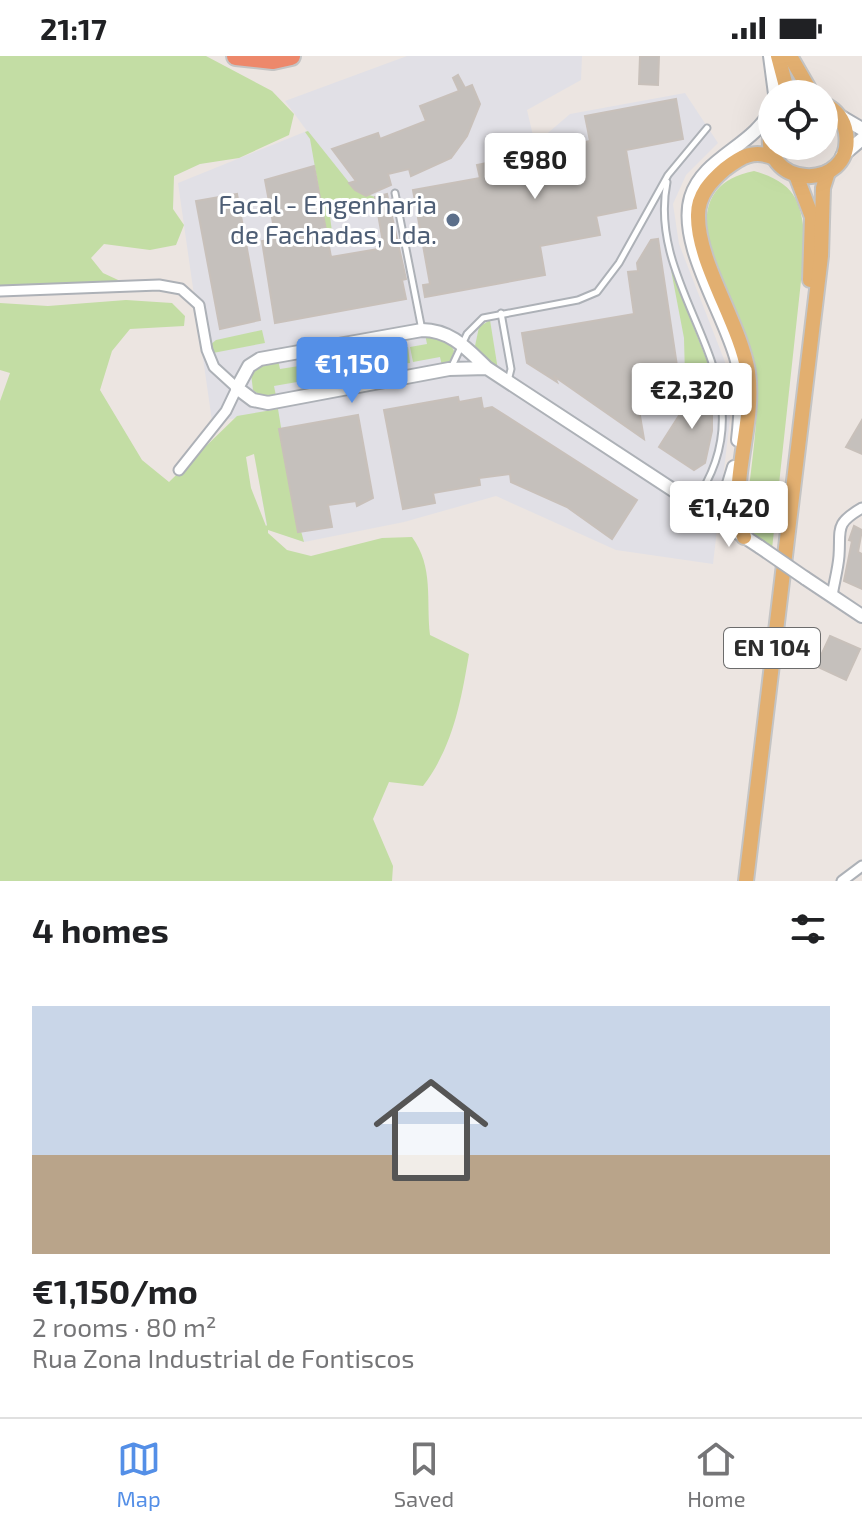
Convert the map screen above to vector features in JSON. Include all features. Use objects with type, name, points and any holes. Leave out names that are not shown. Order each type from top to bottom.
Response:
[{"type":"highway","points":[[236,56],[273,60],[291,56]]},
{"type":"main road","points":[[778,56],[784,80]]},
{"type":"main road","points":[[790,56],[804,80]]},
{"type":"main road","points":[[777,160],[796,175],[818,176],[828,172],[842,156],[846,135],[838,115]]},
{"type":"main road","points":[[744,537],[738,507],[747,436],[748,374],[739,339],[699,234],[697,212],[703,193],[713,179],[743,156],[758,152]]},
{"type":"main road","name":"EN 104","points":[[746,881],[821,256],[823,188],[828,172]]},
{"type":"main road","name":"EN 104","points":[[796,175],[809,203],[812,230],[800,416]]},
{"type":"main road","points":[[718,520],[738,507]]},
{"type":"street","points":[[770,56],[775,80]]},
{"type":"street","points":[[838,115],[862,129]]},
{"type":"street","points":[[718,520],[723,498],[732,482],[741,386],[728,334],[690,238],[687,212],[692,193],[705,173],[758,129]]},
{"type":"street","points":[[740,145],[758,139]]},
{"type":"street","points":[[842,156],[862,139]]},
{"type":"street","points":[[0,291],[159,285],[181,289],[199,305],[207,350],[214,367],[253,400],[268,403],[449,369],[487,368]]},
{"type":"street","points":[[179,470],[226,411],[249,366],[260,359],[422,330],[441,331],[462,344],[507,382],[862,616]]},
{"type":"street","points":[[693,504],[723,498]]},
{"type":"street","points":[[832,596],[839,556],[837,534],[849,516],[862,508]]},
{"type":"street","points":[[842,881],[862,866]]},
{"type":"lane","points":[[449,369],[462,344],[483,318],[578,300],[597,292],[619,263],[668,175],[707,128]]},
{"type":"lane","points":[[668,175],[663,200],[670,251],[722,388],[722,426],[717,460],[693,504]]},
{"type":"lane","points":[[395,193],[422,330]]},
{"type":"lane","points":[[501,313],[511,369],[507,382]]},
{"type":"shaded area","points":[[407,56],[582,56],[581,80],[527,110],[535,144],[570,114],[685,93],[718,143],[686,175],[673,204],[679,244],[725,362],[730,387],[731,410],[713,564],[616,550],[496,496],[404,522],[304,542],[267,529],[249,417],[212,421],[178,183],[307,131],[285,101]]},
{"type":"green space","points":[[0,56],[206,56],[272,91],[294,114],[289,135],[239,158],[200,164],[174,176],[173,209],[184,225],[176,245],[150,250],[104,244],[91,258],[103,273],[129,285],[0,285]]},
{"type":"green space","points":[[308,131],[355,190],[375,197],[376,203],[329,209],[333,239],[328,241],[310,139],[305,132]]},
{"type":"green space","points":[[754,171],[779,182],[794,196],[802,217],[805,244],[772,549],[751,534],[746,522],[756,420],[756,380],[745,339],[712,253],[707,226],[710,201],[725,183]]},
{"type":"green space","points":[[671,270],[717,386],[698,375],[695,379],[685,377],[684,338]]},
{"type":"green space","points":[[126,300],[172,303],[185,316],[184,326],[130,329],[112,351],[100,390],[142,460],[169,482],[237,416],[278,409],[298,531],[301,531],[304,542],[268,530],[268,533],[287,550],[311,556],[382,538],[412,537],[419,548],[428,584],[430,635],[469,654],[454,723],[442,756],[423,786],[389,782],[373,819],[393,866],[392,881],[0,881],[0,401],[10,373],[0,370],[0,303],[48,306]],"holes":[[[254,454],[267,525],[251,488],[246,457]]]},
{"type":"green space","points":[[490,320],[498,370],[475,346],[479,327]]},
{"type":"green space","points":[[262,330],[265,343],[213,353],[210,345],[216,340]]},
{"type":"green space","points":[[425,334],[449,341],[454,351],[450,362],[442,366],[440,357],[413,362],[410,347],[427,344]]},
{"type":"green space","points":[[408,347],[410,363],[397,364],[395,356],[385,358],[384,351]]},
{"type":"green space","points":[[380,352],[386,366],[322,378],[320,362]]},
{"type":"green space","points":[[278,360],[280,369],[318,363],[320,378],[274,386],[276,396],[262,397],[253,390],[251,374],[260,365]]},
{"type":"building","points":[[640,56],[659,56],[658,85],[639,84]]},
{"type":"building","points":[[458,75],[465,88],[472,85],[480,104],[467,136],[451,158],[411,176],[409,169],[388,174],[391,185],[366,196],[355,190],[349,183],[356,181],[332,149],[378,133],[380,139],[426,121],[420,106],[459,91],[453,78]]},
{"type":"building","points":[[676,99],[683,139],[626,150],[636,208],[596,216],[600,235],[540,246],[545,275],[425,297],[423,285],[430,284],[413,190],[480,178],[477,165],[590,141],[585,116]]},
{"type":"building","points":[[314,166],[331,257],[384,248],[375,197],[387,194],[406,279],[402,280],[406,299],[275,323],[262,241],[276,239],[265,180]]},
{"type":"building","points":[[237,194],[260,320],[220,329],[196,201]]},
{"type":"building","points":[[658,239],[680,386],[636,392],[644,439],[555,377],[557,382],[527,363],[522,333],[634,314],[628,272],[638,271],[637,263],[651,240]]},
{"type":"building","points":[[698,386],[712,395],[712,431],[705,463],[694,470],[659,447]]},
{"type":"building","points":[[458,397],[459,402],[481,398],[483,409],[492,407],[637,500],[612,539],[567,507],[511,482],[510,474],[479,478],[480,485],[433,493],[435,503],[403,509],[384,410]]},
{"type":"building","points":[[358,415],[373,498],[357,506],[356,501],[328,505],[332,527],[298,532],[279,429]]},
{"type":"building","points":[[862,420],[862,454],[846,447]]},
{"type":"building","points":[[854,526],[862,530],[858,552],[862,554],[862,589],[844,581],[852,541],[849,540]]},
{"type":"building","points":[[830,636],[860,649],[846,680],[816,666]]},
{"type":"place","name":"Facal - Engenharia de Fachadas, Lda.","points":[[453,220]]}]
